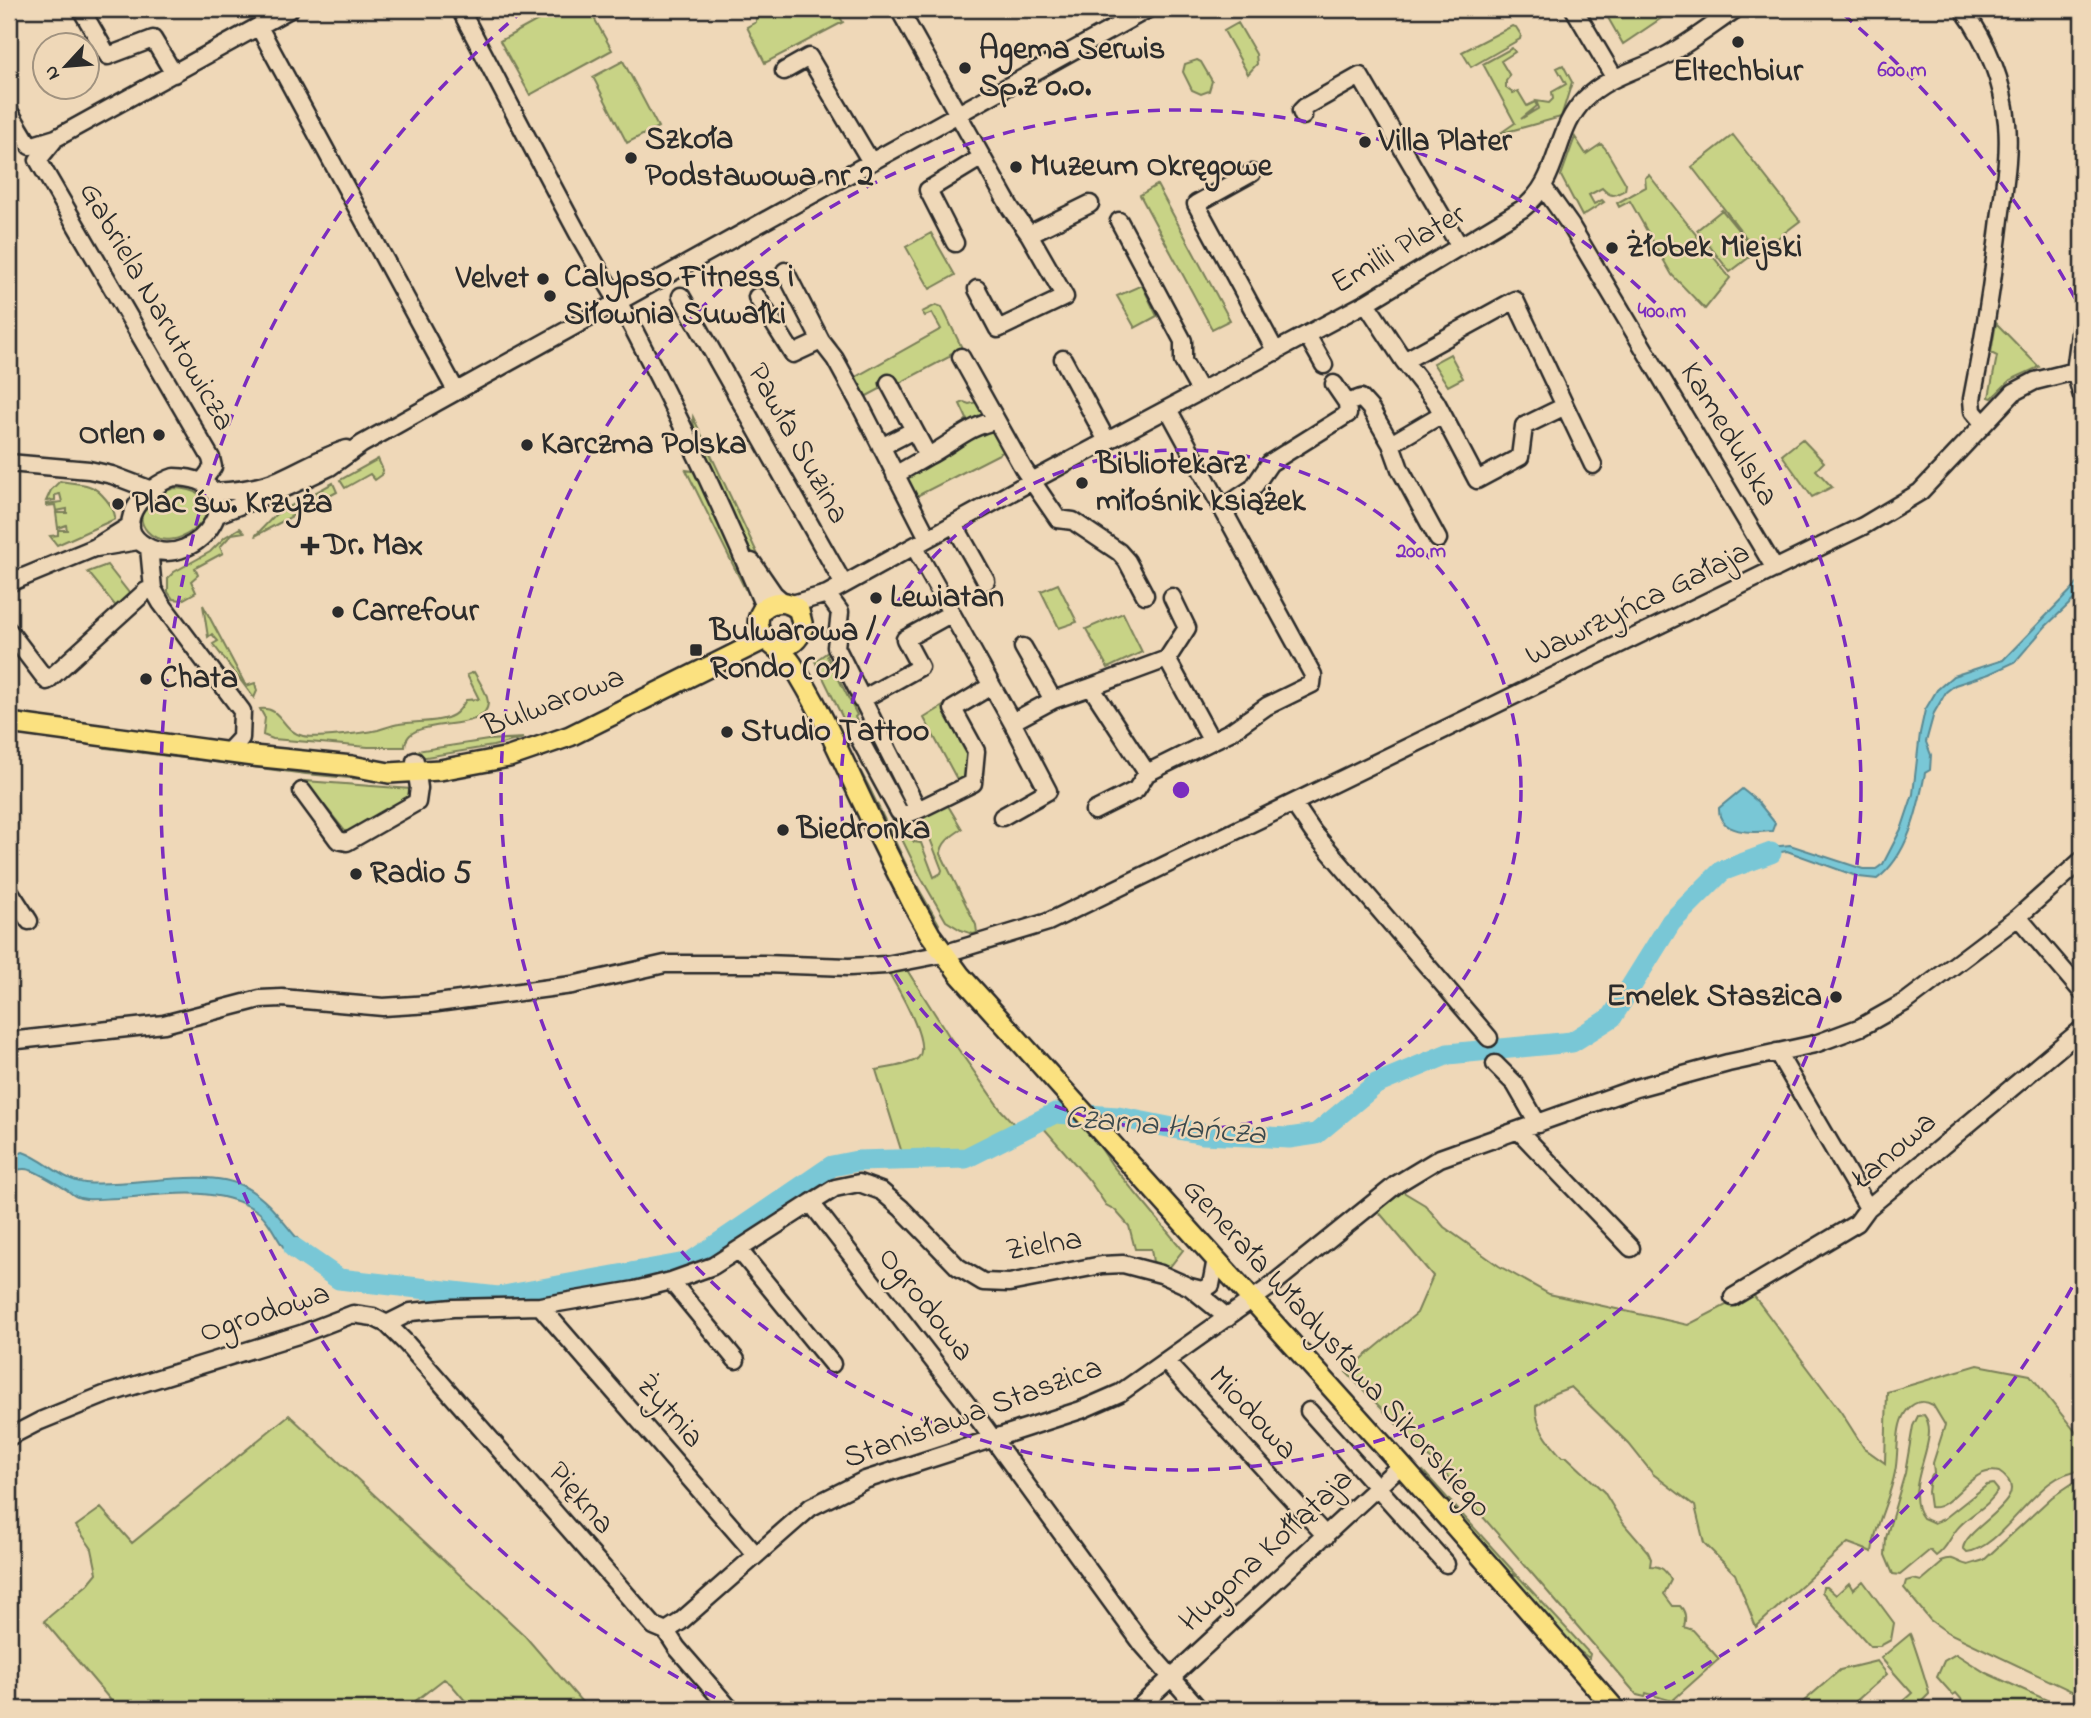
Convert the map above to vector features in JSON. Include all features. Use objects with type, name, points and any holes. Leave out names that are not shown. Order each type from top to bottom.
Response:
[{"type":"main road","points":[[787,603],[799,611],[801,630],[788,645],[765,630],[771,604],[787,603]]},
{"type":"main road","name":"Generała Władysława Sikorskiego","points":[[765,630],[785,653],[818,709],[897,873],[943,954],[1401,1465],[1615,1709]]},
{"type":"main road","name":"Bulwarowa","points":[[9,723],[235,745],[253,756],[352,766],[416,767],[492,750],[562,729],[640,692],[740,638],[765,630]]},
{"type":"main road","name":"Generała Władysława Sikorskiego","points":[[801,630],[800,651],[818,709]]},
{"type":"street","points":[[81,9],[108,55],[153,39],[174,74]]},
{"type":"street","points":[[34,153],[56,138],[290,9]]},
{"type":"street","name":"Generała Władysława Sikorskiego","points":[[460,9],[666,394],[739,544],[762,602],[765,630]]},
{"type":"street","points":[[900,9],[1011,209],[1030,234],[1065,297],[998,329],[977,289]]},
{"type":"street","points":[[94,548],[144,544],[168,551],[193,544],[204,536],[218,514],[330,467],[362,444],[456,391],[1148,9]]},
{"type":"street","points":[[1575,9],[1614,77]]},
{"type":"street","points":[[1544,188],[1568,125],[1583,100],[1614,77],[1668,55],[1735,9]]},
{"type":"street","points":[[1964,9],[1988,52],[2007,121],[2006,168],[1990,308],[1972,399],[1973,411],[1983,423]]},
{"type":"street","points":[[259,27],[456,391]]},
{"type":"street","points":[[784,71],[809,57],[871,162]]},
{"type":"street","points":[[1303,116],[1301,111],[1305,107],[1360,76],[1460,247]]},
{"type":"street","name":"Gabriela Narutowicza","points":[[9,111],[211,458],[213,467],[208,487]]},
{"type":"street","points":[[955,243],[928,190],[982,158]]},
{"type":"street","points":[[1252,173],[1196,204],[1276,352]]},
{"type":"street","name":"Emilii Plater","points":[[787,603],[827,594],[1366,303],[1526,206],[1544,188]]},
{"type":"street","name":"Kamedulska","points":[[1544,188],[1571,226],[1775,569]]},
{"type":"street","points":[[1030,234],[1090,204]]},
{"type":"street","points":[[1119,220],[1183,341],[1183,361],[1200,391]]},
{"type":"street","points":[[785,271],[821,341],[835,359],[895,475],[950,614],[1048,791],[1002,817]]},
{"type":"street","name":"Pawła Suzina","points":[[681,296],[844,583]]},
{"type":"street","points":[[757,297],[793,354],[821,341]]},
{"type":"street","points":[[1404,361],[1516,300],[1593,465]]},
{"type":"street","points":[[1366,303],[1404,361],[1436,402],[1477,480],[1520,457],[1524,426],[1565,406]]},
{"type":"street","points":[[2082,318],[2075,371],[2082,396]]},
{"type":"street","points":[[1307,335],[1324,365]]},
{"type":"street","points":[[961,357],[996,421],[1058,519],[1073,521],[1119,552],[1128,561],[1134,582],[1145,595]]},
{"type":"street","points":[[1063,359],[1107,441]]},
{"type":"street","name":"Wawrzyńca Gałaja","points":[[9,1041],[164,1024],[260,999],[282,998],[383,1007],[572,985],[664,964],[849,967],[886,965],[943,954],[1048,922],[1902,505],[1924,488],[2014,392],[2035,381],[2075,371]]},
{"type":"street","points":[[889,383],[928,456]]},
{"type":"street","points":[[1223,508],[1253,488],[1269,463],[1348,414],[1347,403],[1334,384]]},
{"type":"street","points":[[1347,403],[1361,398],[1370,408],[1438,539]]},
{"type":"street","points":[[1094,811],[1136,790],[1147,773],[1230,732],[1267,706],[1312,684],[1313,675],[1168,409]]},
{"type":"street","points":[[1391,444],[1442,414]]},
{"type":"street","points":[[895,475],[952,444],[983,422],[996,421]]},
{"type":"street","points":[[881,447],[914,430]]},
{"type":"street","points":[[235,745],[244,719],[242,711],[161,603],[153,586],[144,544],[134,536],[131,525],[136,505],[149,489],[174,477],[188,477],[208,487],[244,489],[278,480],[328,454],[362,444]]},
{"type":"street","points":[[9,463],[89,470],[112,475],[149,489]]},
{"type":"street","points":[[208,487],[218,514]]},
{"type":"street","points":[[954,524],[986,580]]},
{"type":"street","points":[[9,583],[94,548],[131,525]]},
{"type":"street","name":"Generała Władysława Sikorskiego","points":[[739,544],[774,594],[787,603]]},
{"type":"street","points":[[9,631],[47,681],[153,586],[168,551]]},
{"type":"street","points":[[827,594],[840,612],[835,647],[918,810]]},
{"type":"street","name":"Emilii Plater","points":[[801,630],[827,594]]},
{"type":"street","points":[[1012,722],[1053,700],[1167,659],[1187,628],[1172,597]]},
{"type":"street","points":[[861,700],[920,667],[905,639],[950,614]]},
{"type":"street","points":[[1023,647],[1053,700]]},
{"type":"street","points":[[1167,659],[1211,740]]},
{"type":"street","points":[[855,731],[899,812],[907,814],[973,783],[976,751],[953,709],[991,686]]},
{"type":"street","points":[[1091,687],[1147,773]]},
{"type":"street","points":[[302,791],[338,840],[347,842],[417,802],[419,788],[416,767]]},
{"type":"street","points":[[1294,804],[1312,832],[1489,1038]]},
{"type":"street","name":"Stanisława Staszica","points":[[666,1631],[825,1498],[865,1480],[1081,1410],[1120,1393],[1252,1300],[1397,1184],[1440,1158],[1636,1088],[1815,1044],[1845,1034],[1888,1013],[2018,917],[2082,860]]},
{"type":"street","points":[[9,890],[29,921]]},
{"type":"street","points":[[2018,917],[2082,992]]},
{"type":"street","name":"Łanowa","points":[[1732,1297],[1857,1223],[1868,1208],[2082,1030]]},
{"type":"street","points":[[1777,1052],[1868,1208]]},
{"type":"street","points":[[1495,1064],[1516,1084],[1538,1124]]},
{"type":"street","points":[[1519,1130],[1631,1248]]},
{"type":"street","name":"Zielna","points":[[811,1203],[842,1185],[859,1183],[881,1191],[958,1267],[983,1282],[1009,1283],[1102,1265],[1123,1264],[1161,1274],[1190,1287],[1228,1318]]},
{"type":"street","points":[[387,1324],[411,1312],[540,1306],[671,1281],[713,1266],[811,1203]]},
{"type":"street","name":"Ogrodowa","points":[[811,1203],[991,1438],[1143,1645],[1170,1677]]},
{"type":"street","points":[[739,1250],[832,1364]]},
{"type":"street","points":[[1190,1287],[1202,1290],[1211,1285],[1216,1259]]},
{"type":"street","points":[[671,1281],[736,1360]]},
{"type":"street","name":"Żytnia","points":[[540,1306],[756,1555]]},
{"type":"street","name":"Ogrodowa","points":[[9,1437],[104,1395],[301,1334],[352,1314],[373,1317],[387,1324]]},
{"type":"street","name":"Piękna","points":[[387,1324],[654,1626],[666,1631],[677,1648],[730,1709]]},
{"type":"street","name":"Miodowa","points":[[1166,1362],[1326,1536]]},
{"type":"street","points":[[1309,1411],[1379,1486],[1446,1564]]},
{"type":"street","name":"Hugona Kołłątaja","points":[[1137,1709],[1401,1465]]},
{"type":"street","name":"Hugona Kołłątaja","points":[[1170,1677],[1199,1709]]},
{"type":"green space","points":[[558,9],[589,9],[612,50],[530,95],[500,41]]},
{"type":"green space","points":[[761,9],[835,9],[843,22],[765,63],[747,27],[756,22],[756,12]]},
{"type":"green space","points":[[1603,9],[1675,9],[1623,44]]},
{"type":"green space","points":[[1238,23],[1256,54],[1257,64],[1248,74],[1224,31]]},
{"type":"green space","points":[[1512,26],[1516,27],[1521,35],[1520,39],[1471,67],[1462,52]]},
{"type":"green space","points":[[1512,48],[1515,52],[1501,61],[1510,76],[1506,81],[1506,88],[1513,93],[1518,91],[1527,106],[1535,102],[1537,106],[1521,119],[1539,108],[1536,101],[1549,103],[1553,99],[1552,92],[1566,84],[1557,68],[1563,65],[1572,82],[1561,117],[1499,134],[1515,123],[1483,64]]},
{"type":"green space","points":[[1197,60],[1212,81],[1209,91],[1201,94],[1192,90],[1183,72],[1185,64]]},
{"type":"green space","points":[[623,61],[658,127],[627,143],[593,77]]},
{"type":"green space","points":[[1733,135],[1800,221],[1758,253],[1692,167]]},
{"type":"green space","points":[[1575,137],[1586,154],[1601,144],[1626,184],[1625,190],[1615,195],[1610,195],[1602,188],[1589,195],[1594,204],[1602,200],[1604,202],[1582,216],[1561,176]]},
{"type":"green space","points":[[1649,175],[1730,278],[1705,309],[1672,275],[1630,201],[1619,207],[1617,203],[1646,187],[1645,178]]},
{"type":"green space","points":[[1157,185],[1230,320],[1212,329],[1140,195]]},
{"type":"green space","points":[[1722,210],[1756,252],[1730,272],[1697,230]]},
{"type":"green space","points":[[931,233],[955,275],[930,289],[906,247]]},
{"type":"green space","points":[[1142,285],[1157,316],[1135,328],[1117,296]]},
{"type":"green space","points":[[936,305],[942,307],[962,348],[896,385],[891,376],[881,381],[882,388],[863,398],[854,378],[941,329],[932,313],[925,316],[922,312]]},
{"type":"green space","points":[[1996,323],[2039,367],[2010,380],[1992,398],[1989,397],[1997,356],[1991,353]]},
{"type":"green space","points":[[1450,354],[1463,378],[1448,386],[1433,363]]},
{"type":"green space","points":[[981,401],[1005,451],[915,497],[902,476],[963,445],[970,438],[965,421],[967,419],[960,404]]},
{"type":"green space","points":[[693,417],[768,576],[723,498],[701,449]]},
{"type":"green space","points":[[1802,439],[1824,462],[1816,470],[1832,487],[1812,497],[1782,455]]},
{"type":"green space","points":[[378,459],[383,470],[382,475],[375,480],[370,474],[345,488],[340,480]]},
{"type":"green space","points":[[686,470],[696,474],[751,588],[745,589]]},
{"type":"green space","points":[[60,481],[93,488],[110,505],[115,519],[57,545],[50,536],[58,535],[58,530],[67,530],[66,525],[58,528],[56,513],[67,513],[67,509],[56,511],[55,505],[46,506],[62,502],[60,494],[55,495],[55,500],[46,501],[51,490]]},
{"type":"green space","points":[[333,483],[337,492],[255,536],[276,514]]},
{"type":"green space","points":[[175,488],[199,494],[206,503],[206,517],[189,533],[172,539],[158,538],[147,531],[142,520],[144,508],[154,497]]},
{"type":"green space","points":[[240,528],[244,532],[232,534],[220,547],[223,553],[195,568],[198,575],[191,581],[196,592],[182,600],[173,599],[168,592],[168,578],[210,552],[225,537]]},
{"type":"green space","points":[[107,565],[129,593],[130,598],[118,609],[88,572]]},
{"type":"green space","points":[[1058,584],[1077,622],[1059,628],[1041,591]]},
{"type":"green space","points":[[203,605],[246,686],[255,683],[257,691],[254,698],[213,644],[218,641],[212,634],[208,637]]},
{"type":"green space","points":[[1123,613],[1142,652],[1108,668],[1086,629]]},
{"type":"green space","points":[[832,649],[834,651],[827,656],[857,715],[855,717],[901,819],[914,842],[921,843],[934,877],[942,870],[921,815],[944,799],[962,829],[945,842],[941,854],[976,925],[977,933],[961,930],[946,921],[920,876],[815,661]]},
{"type":"green space","points":[[474,672],[488,702],[484,713],[475,719],[418,730],[409,736],[405,747],[368,747],[273,739],[263,735],[265,718],[260,709],[273,711],[296,734],[309,737],[362,733],[399,724],[447,718],[456,713],[466,700],[479,699],[467,675]]},
{"type":"green space","points":[[945,705],[962,734],[969,754],[966,773],[959,783],[924,718]]},
{"type":"green space","points":[[841,735],[913,879],[939,924],[938,926],[881,824]]},
{"type":"green space","points":[[524,738],[420,758],[416,753],[488,740]]},
{"type":"green space","points":[[106,743],[341,773],[381,781],[105,748]]},
{"type":"green space","points":[[305,781],[411,789],[408,798],[350,831],[345,831]]},
{"type":"green space","points":[[907,970],[949,1036],[1001,1110],[1014,1124],[969,1152],[902,1153],[876,1070],[910,1063],[918,1058],[921,1051],[912,1015],[889,973]]},
{"type":"green space","points":[[1071,1118],[1086,1126],[1112,1165],[1183,1250],[1169,1268],[1153,1262],[1151,1249],[1135,1249],[1129,1226],[1115,1210],[1106,1205],[1089,1180],[1042,1126],[1050,1121]]},
{"type":"green space","points":[[1400,1190],[1425,1205],[1444,1227],[1499,1266],[1549,1294],[1688,1325],[1751,1292],[1841,1412],[1864,1448],[1885,1463],[1887,1392],[1978,1365],[2030,1375],[2082,1440],[2082,1471],[2066,1473],[2051,1482],[1995,1538],[1981,1548],[1967,1552],[1963,1548],[1967,1539],[2006,1501],[2011,1491],[2009,1482],[1999,1472],[1988,1472],[1970,1481],[1946,1503],[1930,1507],[1930,1477],[1934,1474],[1933,1463],[1945,1425],[1933,1405],[1925,1402],[1914,1404],[1905,1413],[1900,1426],[1895,1472],[1872,1552],[1848,1543],[1756,1627],[1735,1574],[1704,1543],[1695,1506],[1653,1474],[1629,1444],[1571,1387],[1555,1393],[1536,1406],[1544,1434],[1562,1457],[1567,1457],[1604,1492],[1623,1523],[1648,1552],[1650,1566],[1663,1569],[1671,1580],[1664,1594],[1673,1606],[1680,1606],[1685,1618],[1684,1627],[1693,1630],[1719,1659],[1672,1701],[1646,1693],[1645,1697],[1637,1695],[1451,1480],[1346,1372],[1417,1313],[1433,1276],[1378,1211]]},
{"type":"green space","points":[[289,1415],[525,1636],[588,1709],[472,1709],[444,1679],[405,1709],[118,1709],[44,1621],[88,1584],[97,1573],[92,1549],[76,1526],[101,1508],[132,1543]]},
{"type":"green space","points":[[1924,1415],[1929,1437],[1916,1493],[1917,1506],[1923,1518],[1934,1523],[1944,1519],[1987,1485],[1993,1484],[1998,1490],[1989,1502],[1962,1524],[1940,1553],[1936,1556],[1930,1550],[1900,1575],[1893,1574],[1885,1555],[1886,1538],[1905,1473],[1913,1426],[1918,1416]]},
{"type":"green space","points":[[1423,1471],[1515,1573],[1510,1577],[1419,1475]]},
{"type":"green space","points":[[2073,1483],[2082,1484],[2082,1696],[1947,1632],[1930,1620],[1904,1588],[1906,1581],[1921,1581],[1945,1559],[1968,1565],[1984,1560],[2052,1497]]},
{"type":"green space","points":[[1516,1574],[1590,1654],[1589,1658],[1571,1645],[1511,1578]]},
{"type":"green space","points":[[1863,1581],[1894,1623],[1891,1640],[1880,1646],[1870,1646],[1822,1592],[1823,1587],[1827,1587],[1836,1595],[1849,1583],[1853,1590]]},
{"type":"green space","points":[[1910,1634],[1929,1694],[1914,1709],[1894,1709],[1912,1693],[1881,1658]]},
{"type":"green space","points":[[1956,1654],[1986,1673],[2067,1709],[1970,1709],[1937,1677],[1944,1661]]},
{"type":"green space","points":[[1877,1661],[1887,1674],[1847,1709],[1795,1709],[1840,1670]]},
{"type":"water","points":[[2082,579],[2082,592],[2045,627],[2015,662],[1955,685],[1946,692],[1934,713],[1926,742],[1931,755],[1930,770],[1925,773],[1910,831],[1897,858],[1877,879],[1859,877],[1787,851],[1746,864],[1739,860],[1769,847],[1790,845],[1863,869],[1876,869],[1883,864],[1902,827],[1913,794],[1925,710],[1937,690],[1953,676],[2003,660]]},
{"type":"water","points":[[1742,789],[1758,802],[1775,823],[1772,831],[1738,830],[1724,823],[1719,808]]},
{"type":"water","points":[[23,1152],[68,1178],[85,1183],[209,1178],[245,1187],[266,1202],[317,1258],[317,1265],[312,1269],[292,1257],[262,1215],[238,1202],[188,1193],[80,1198],[30,1170],[9,1172],[9,1157]]},
{"type":"waterway","name":"Czarna Hańcza","points":[[294,1248],[339,1279],[498,1297],[691,1262],[832,1166],[857,1161],[966,1158],[1055,1113],[1118,1117],[1203,1134],[1289,1138],[1316,1134],[1376,1084],[1448,1054],[1572,1042],[1612,1017],[1671,922],[1722,871],[1771,853]]},
{"type":"place","name":"Eltechbiur","points":[[1738,42]]},
{"type":"place","name":"Agema Serwis Sp.z o.o.","points":[[965,68]]},
{"type":"place","name":"Villa Plater","points":[[1365,142]]},
{"type":"place","name":"Szkoła Podstawowa nr 2","points":[[631,158]]},
{"type":"place","name":"Muzeum Okręgowe","points":[[1016,167]]},
{"type":"place","name":"Żłobek Miejski","points":[[1612,248]]},
{"type":"place","name":"Velvet","points":[[543,279]]},
{"type":"place","name":"Calypso Fitness i Siłownia Suwałki","points":[[550,296]]},
{"type":"place","name":"Orlen","points":[[159,435]]},
{"type":"place","name":"Karczma Polska","points":[[527,445]]},
{"type":"place","name":"Bibliotekarz miłośnik książek","points":[[1082,483]]},
{"type":"place","name":"Plac św. Krzyża","points":[[118,504]]},
{"type":"place","name":"Dr. Max","points":[[310,546]]},
{"type":"place","name":"Lewiatan","points":[[876,598]]},
{"type":"place","name":"Carrefour","points":[[338,612]]},
{"type":"place","name":"Bulwarowa / Rondo (01)","points":[[696,650]]},
{"type":"place","name":"Chata","points":[[146,679]]},
{"type":"place","name":"Studio Tattoo","points":[[727,732]]},
{"type":"place","name":"Biedronka","points":[[783,830]]},
{"type":"place","name":"Radio 5","points":[[356,874]]},
{"type":"place","name":"Emelek Staszica","points":[[1836,997]]}]
